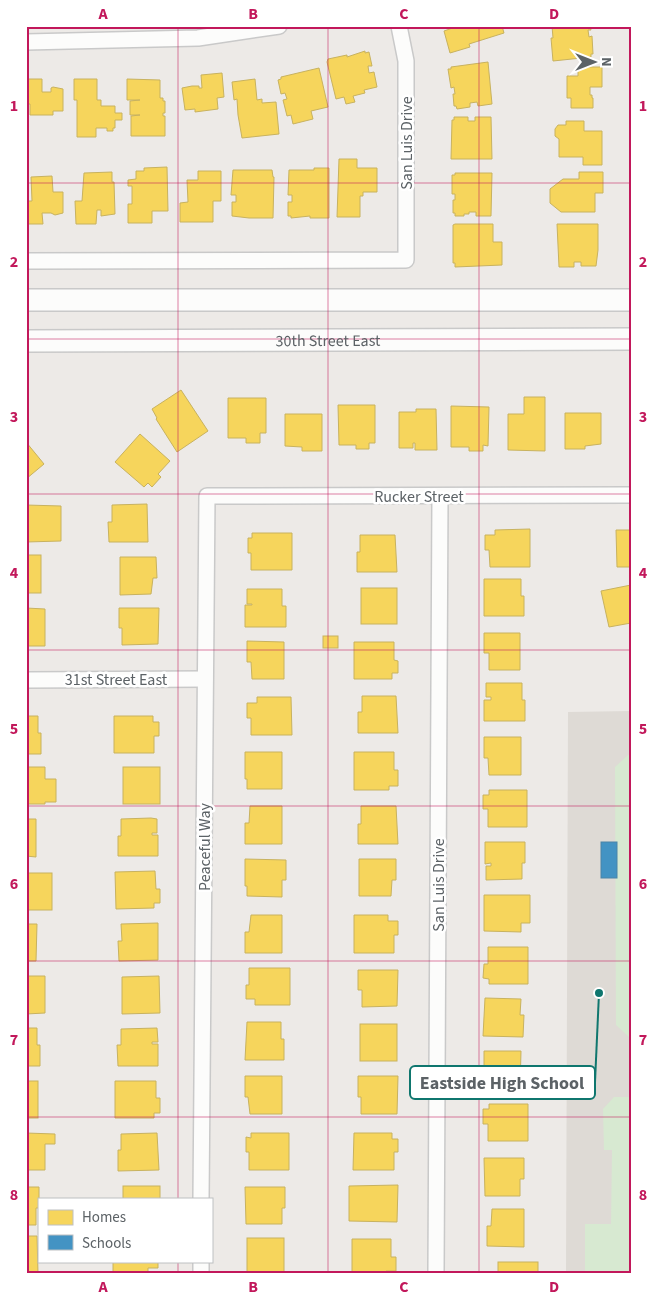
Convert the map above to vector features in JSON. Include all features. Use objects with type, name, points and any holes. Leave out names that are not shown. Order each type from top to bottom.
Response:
[{"type":"main road","points":[[26,300],[631,300]]},
{"type":"main road","name":"30th Street East","points":[[26,341],[631,338]]},
{"type":"street","points":[[26,42],[198,38],[279,26]]},
{"type":"street","name":"San Luis Drive","points":[[26,261],[406,260],[406,61],[399,26]]},
{"type":"street","name":"Rucker Street","points":[[208,496],[631,495]]},
{"type":"street","name":"Peaceful Way","points":[[201,1198],[208,496]]},
{"type":"street","name":"San Luis Drive","points":[[436,1274],[440,496]]},
{"type":"street","name":"31st Street East","points":[[26,680],[205,679]]},
{"type":"shaded area","points":[[631,711],[631,1274],[566,1274],[568,712]]},
{"type":"green space","points":[[628,755],[631,755],[631,1039],[616,1025],[615,767]]},
{"type":"green space","points":[[614,1097],[631,1097],[631,1274],[585,1274],[585,1224],[611,1224],[612,1150],[604,1150],[603,1109]]},
{"type":"building: Homes","points":[[458,26],[502,26],[504,33],[469,44],[470,47],[450,53],[444,31]]},
{"type":"building: Homes","points":[[552,26],[590,26],[591,30],[588,30],[589,37],[592,36],[593,54],[591,54],[591,57],[553,61]]},
{"type":"building: Homes","points":[[365,51],[365,53],[369,52],[372,66],[368,66],[369,73],[374,72],[377,87],[364,90],[365,93],[353,96],[355,102],[346,104],[344,97],[336,99],[327,62],[328,59],[347,55],[347,57]]},
{"type":"building: Homes","points":[[488,62],[492,104],[478,106],[477,102],[470,103],[470,107],[457,109],[454,106],[454,87],[451,88],[448,69]]},
{"type":"building: Homes","points":[[578,67],[602,67],[602,87],[590,87],[593,108],[571,108],[571,98],[567,98],[567,76],[578,76]]},
{"type":"building: Homes","points":[[319,68],[328,107],[311,111],[313,119],[293,124],[291,115],[287,116],[283,100],[287,99],[285,93],[281,94],[278,80],[281,77]]},
{"type":"building: Homes","points":[[222,73],[224,97],[217,98],[218,109],[195,112],[195,109],[185,110],[182,88],[199,86],[199,88],[202,88],[201,75]]},
{"type":"building: Homes","points":[[26,79],[42,79],[42,92],[51,92],[53,87],[63,89],[63,111],[53,111],[53,115],[30,115],[30,104],[26,104]]},
{"type":"building: Homes","points":[[74,79],[97,79],[97,100],[101,100],[101,106],[115,106],[115,113],[122,113],[122,120],[115,120],[113,131],[107,131],[107,128],[96,128],[96,137],[77,137],[77,100],[74,100]]},
{"type":"building: Homes","points":[[127,79],[160,80],[160,98],[163,98],[163,101],[165,101],[165,113],[163,113],[163,116],[165,116],[165,136],[131,136],[131,116],[140,115],[130,115],[130,101],[140,100],[127,100]]},
{"type":"building: Homes","points":[[255,79],[257,100],[262,99],[262,103],[276,102],[279,134],[242,138],[237,99],[234,100],[232,82]]},
{"type":"building: Homes","points":[[454,117],[468,117],[468,121],[475,121],[475,117],[491,117],[492,159],[451,159],[452,120],[454,120]]},
{"type":"building: Homes","points":[[566,121],[584,121],[584,131],[602,131],[602,165],[583,165],[583,157],[559,157],[559,139],[555,136],[555,129],[558,125],[566,125]]},
{"type":"building: Homes","points":[[339,159],[357,159],[357,168],[377,168],[377,192],[363,192],[363,196],[360,196],[360,217],[337,217]]},
{"type":"building: Homes","points":[[167,167],[168,211],[152,211],[152,223],[128,223],[128,204],[132,204],[132,186],[128,186],[128,180],[136,179],[136,171],[144,171],[144,168]]},
{"type":"building: Homes","points":[[314,168],[329,168],[329,218],[310,218],[310,216],[291,218],[291,216],[288,216],[288,202],[292,202],[292,195],[288,195],[289,170],[314,170]]},
{"type":"building: Homes","points":[[233,170],[272,170],[274,177],[273,218],[232,216],[232,202],[236,202],[236,195],[231,195]]},
{"type":"building: Homes","points":[[198,171],[221,171],[221,201],[213,201],[213,222],[180,222],[180,203],[188,202],[187,180],[198,180]]},
{"type":"building: Homes","points":[[112,172],[115,214],[101,216],[101,210],[97,210],[96,224],[76,224],[75,201],[82,201],[84,173]]},
{"type":"building: Homes","points":[[579,172],[603,172],[603,193],[595,193],[595,212],[561,212],[550,203],[550,189],[563,179],[579,179]]},
{"type":"building: Homes","points":[[455,173],[492,173],[491,216],[476,216],[476,212],[469,212],[469,214],[464,214],[464,216],[455,216],[455,213],[453,213],[455,194],[452,194],[452,175],[455,175]]},
{"type":"building: Homes","points":[[52,176],[53,192],[63,192],[63,213],[55,215],[42,213],[43,224],[26,224],[26,201],[32,201],[31,177]]},
{"type":"building: Homes","points":[[493,224],[493,242],[502,242],[502,265],[455,267],[455,263],[453,263],[453,225]]},
{"type":"building: Homes","points":[[557,224],[598,224],[596,266],[581,266],[581,262],[574,262],[574,267],[559,267]]},
{"type":"building: Homes","points":[[181,390],[208,431],[177,452],[156,419],[152,409]]},
{"type":"building: Homes","points":[[524,397],[545,397],[545,451],[508,450],[508,414],[524,414]]},
{"type":"building: Homes","points":[[228,398],[266,398],[266,433],[260,433],[260,443],[246,443],[246,438],[228,438]]},
{"type":"building: Homes","points":[[338,405],[375,405],[375,443],[369,443],[369,449],[356,449],[356,445],[339,445]]},
{"type":"building: Homes","points":[[451,406],[489,407],[488,446],[483,445],[483,451],[469,451],[469,447],[451,447]]},
{"type":"building: Homes","points":[[416,409],[436,409],[437,450],[415,450],[415,443],[413,443],[413,448],[399,448],[399,412],[416,412]]},
{"type":"building: Homes","points":[[565,413],[601,413],[601,444],[585,446],[585,449],[565,449]]},
{"type":"building: Homes","points":[[285,414],[322,414],[322,451],[302,451],[302,447],[285,446]]},
{"type":"building: Homes","points":[[140,434],[170,461],[158,474],[161,477],[152,487],[148,483],[144,487],[115,462]]},
{"type":"building: Homes","points":[[26,442],[44,464],[26,479]]},
{"type":"building: Homes","points":[[147,504],[148,542],[109,542],[108,522],[112,522],[112,505]]},
{"type":"building: Homes","points":[[26,505],[61,506],[61,541],[26,542]]},
{"type":"building: Homes","points":[[530,529],[530,567],[490,567],[489,550],[485,550],[485,535],[495,535],[495,530]]},
{"type":"building: Homes","points":[[616,530],[631,530],[631,567],[617,567]]},
{"type":"building: Homes","points":[[252,533],[292,533],[292,570],[251,570],[251,553],[248,553],[248,538],[252,538]]},
{"type":"building: Homes","points":[[360,535],[395,535],[397,572],[357,572],[357,552],[360,552]]},
{"type":"building: Homes","points":[[26,555],[41,555],[41,593],[26,593]]},
{"type":"building: Homes","points":[[120,557],[156,557],[157,578],[153,578],[151,594],[120,595]]},
{"type":"building: Homes","points":[[484,579],[521,579],[521,596],[524,596],[524,616],[484,616]]},
{"type":"building: Homes","points":[[631,585],[631,623],[609,627],[601,591]]},
{"type":"building: Homes","points":[[361,588],[397,588],[397,624],[361,624]]},
{"type":"building: Homes","points":[[247,589],[282,589],[282,606],[286,606],[286,627],[245,627],[245,605],[252,605],[247,604]]},
{"type":"building: Homes","points":[[26,608],[45,609],[45,646],[26,646]]},
{"type":"building: Homes","points":[[119,608],[159,608],[158,644],[122,645],[122,628],[119,628]]},
{"type":"building: Homes","points":[[484,633],[520,633],[520,670],[489,670],[489,653],[484,653]]},
{"type":"building: Homes","points":[[323,636],[338,636],[338,648],[323,648]]},
{"type":"building: Homes","points":[[247,641],[284,642],[284,679],[252,679],[251,662],[247,662]]},
{"type":"building: Homes","points":[[354,642],[394,642],[394,660],[398,661],[398,673],[392,673],[392,679],[354,679]]},
{"type":"building: Homes","points":[[486,683],[522,683],[522,700],[525,700],[525,721],[484,721],[484,700],[491,700],[491,697],[486,697]]},
{"type":"building: Homes","points":[[362,696],[396,696],[398,733],[358,733],[358,712],[362,712]]},
{"type":"building: Homes","points":[[257,697],[291,697],[292,735],[251,735],[251,718],[247,718],[247,703],[257,703]]},
{"type":"building: Homes","points":[[26,716],[38,716],[38,733],[41,733],[41,754],[26,754]]},
{"type":"building: Homes","points":[[114,716],[153,716],[153,722],[159,722],[159,736],[154,736],[154,753],[114,753]]},
{"type":"building: Homes","points":[[484,737],[521,737],[521,775],[489,775],[488,758],[484,758]]},
{"type":"building: Homes","points":[[245,752],[282,752],[282,789],[247,789]]},
{"type":"building: Homes","points":[[354,752],[394,752],[394,770],[398,770],[398,786],[389,786],[389,790],[354,790]]},
{"type":"building: Homes","points":[[26,767],[45,767],[45,779],[56,779],[56,802],[26,804]]},
{"type":"building: Homes","points":[[123,767],[160,767],[160,804],[123,804]]},
{"type":"building: Homes","points":[[489,790],[527,790],[527,827],[488,827],[488,809],[483,809],[483,795],[489,795]]},
{"type":"building: Homes","points":[[250,806],[282,806],[282,844],[245,844],[245,823],[249,823]]},
{"type":"building: Homes","points":[[361,806],[396,806],[398,844],[358,844],[358,824],[361,824]]},
{"type":"building: Homes","points":[[26,819],[36,819],[36,857],[26,856]]},
{"type":"building: Homes","points":[[121,819],[157,819],[157,833],[152,833],[152,835],[158,835],[158,856],[118,856],[118,836],[121,836]]},
{"type":"building: Homes","points":[[485,842],[525,842],[525,863],[522,863],[522,879],[486,880],[486,866],[491,866],[491,863],[485,864]]},
{"type":"building: Homes","points":[[245,859],[286,860],[286,880],[282,880],[282,897],[247,896]]},
{"type":"building: Homes","points":[[359,859],[396,859],[396,880],[392,880],[391,896],[359,896]]},
{"type":"building: Homes","points":[[155,871],[156,889],[160,889],[160,903],[154,903],[154,908],[116,909],[115,872]]},
{"type":"building: Homes","points":[[26,873],[52,873],[52,910],[26,910]]},
{"type":"building: Homes","points":[[484,895],[530,895],[530,923],[521,923],[521,932],[484,931]]},
{"type":"building: Homes","points":[[251,915],[282,915],[282,953],[245,953],[245,932],[249,932]]},
{"type":"building: Homes","points":[[354,915],[388,915],[388,921],[398,921],[398,935],[394,935],[394,953],[354,953]]},
{"type":"building: Homes","points":[[158,923],[158,960],[119,961],[118,941],[122,941],[121,924]]},
{"type":"building: Homes","points":[[26,924],[37,924],[36,961],[26,961]]},
{"type":"building: Homes","points":[[488,947],[528,947],[528,984],[489,984],[489,979],[483,978],[484,964],[488,964]]},
{"type":"building: Homes","points":[[249,968],[290,968],[290,1005],[255,1005],[255,999],[246,999],[246,985],[249,985]]},
{"type":"building: Homes","points":[[358,970],[398,970],[397,1006],[362,1007],[362,990],[358,990]]},
{"type":"building: Homes","points":[[26,976],[45,976],[45,1013],[26,1014]]},
{"type":"building: Homes","points":[[159,976],[160,1013],[122,1014],[122,977]]},
{"type":"building: Homes","points":[[485,998],[521,999],[520,1015],[524,1015],[523,1037],[483,1036]]},
{"type":"building: Homes","points":[[247,1022],[281,1022],[281,1039],[284,1039],[284,1060],[245,1060]]},
{"type":"building: Homes","points":[[360,1024],[397,1024],[397,1061],[360,1061]]},
{"type":"building: Homes","points":[[26,1028],[37,1028],[37,1045],[40,1045],[40,1066],[26,1066]]},
{"type":"building: Homes","points":[[157,1028],[158,1042],[152,1042],[152,1044],[158,1044],[158,1066],[118,1066],[117,1045],[121,1045],[121,1029]]},
{"type":"building: Homes","points":[[484,1051],[521,1051],[520,1089],[488,1089],[487,1071],[484,1071]]},
{"type":"building: Homes","points":[[245,1076],[282,1076],[282,1114],[250,1114],[248,1097],[245,1097]]},
{"type":"building: Homes","points":[[358,1076],[398,1076],[397,1114],[361,1114],[361,1097],[358,1097]]},
{"type":"building: Homes","points":[[26,1081],[38,1081],[38,1118],[26,1118]]},
{"type":"building: Homes","points":[[115,1081],[156,1081],[156,1098],[160,1098],[160,1113],[154,1113],[154,1118],[115,1118]]},
{"type":"building: Homes","points":[[489,1104],[528,1104],[528,1141],[488,1141],[488,1124],[483,1124],[483,1109],[489,1109]]},
{"type":"building: Homes","points":[[26,1133],[55,1134],[55,1144],[45,1144],[45,1170],[26,1170]]},
{"type":"building: Homes","points":[[157,1133],[159,1170],[118,1171],[118,1150],[121,1150],[121,1134]]},
{"type":"building: Homes","points":[[251,1133],[289,1133],[289,1170],[249,1170],[249,1152],[246,1152],[246,1137],[251,1138]]},
{"type":"building: Homes","points":[[354,1133],[392,1133],[392,1139],[398,1139],[398,1152],[394,1152],[394,1170],[353,1170]]},
{"type":"building: Homes","points":[[484,1158],[524,1158],[524,1179],[520,1179],[520,1196],[485,1196]]},
{"type":"building: Homes","points":[[398,1185],[397,1222],[349,1221],[349,1186]]},
{"type":"building: Homes","points":[[123,1186],[160,1186],[160,1198],[123,1198]]},
{"type":"building: Homes","points":[[26,1187],[39,1187],[36,1225],[26,1225]]},
{"type":"building: Homes","points":[[245,1187],[285,1187],[285,1208],[282,1208],[282,1224],[246,1224]]},
{"type":"building: Homes","points":[[492,1209],[524,1209],[524,1247],[487,1246],[487,1226],[491,1226]]},
{"type":"building: Homes","points":[[26,1236],[37,1236],[38,1273],[26,1273]]},
{"type":"building: Homes","points":[[247,1238],[284,1238],[284,1274],[247,1274]]},
{"type":"building: Homes","points":[[352,1239],[391,1239],[391,1257],[396,1257],[396,1271],[386,1271],[386,1274],[352,1274]]},
{"type":"building: Homes","points":[[113,1262],[158,1262],[158,1268],[148,1268],[148,1274],[113,1274]]},
{"type":"building: Homes","points":[[498,1262],[538,1262],[538,1274],[498,1274]]},
{"type":"building: Schools","points":[[601,842],[617,842],[617,878],[601,878]]},
{"type":"place","name":"Eastside High School","points":[[599,993]]}]
